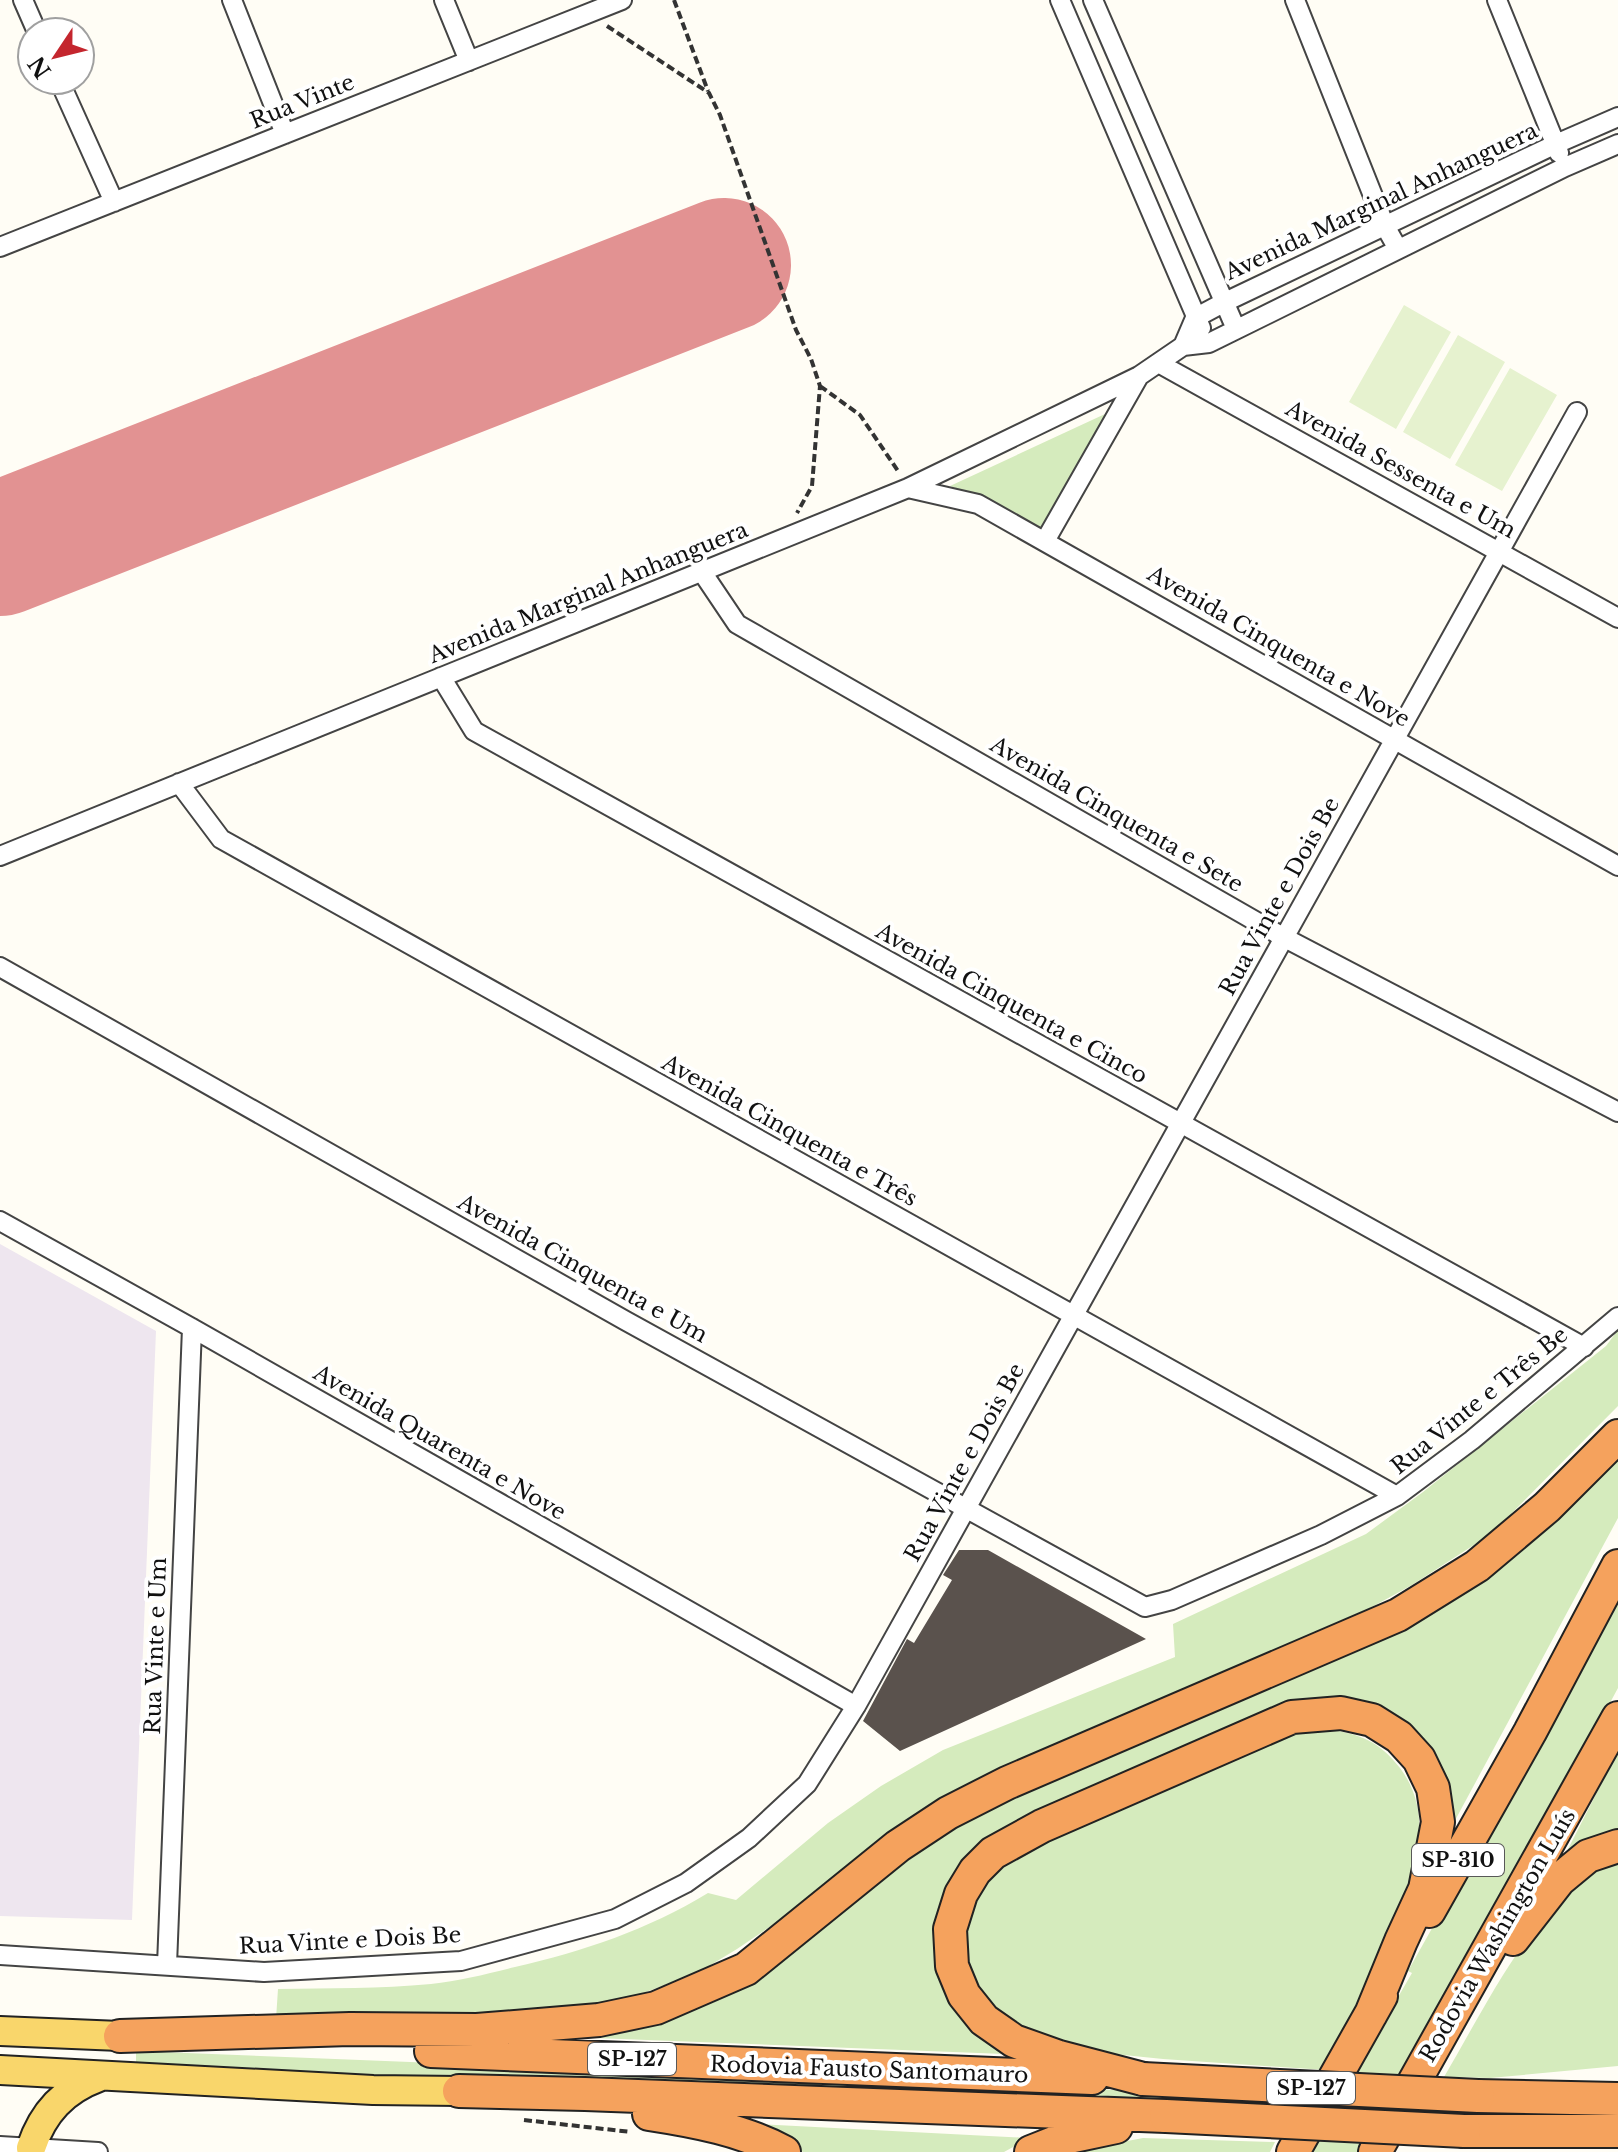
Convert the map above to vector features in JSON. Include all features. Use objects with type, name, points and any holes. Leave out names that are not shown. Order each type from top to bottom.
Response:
[{"type":"highway","points":[[120,2036],[350,2029],[477,2030],[599,2020],[656,2008],[746,1969],[898,1846],[948,1813],[1007,1783],[1398,1615],[1477,1566],[1547,1507],[1618,1436]]},
{"type":"highway","name":"SP-310","points":[[1293,2152],[1530,1732],[1618,1566]]},
{"type":"highway","points":[[1143,2079],[1059,2057],[1014,2041],[984,2020],[964,1995],[952,1966],[950,1929],[961,1894],[975,1871],[993,1853],[1042,1826],[1292,1717],[1341,1713],[1372,1720],[1399,1737],[1419,1759],[1433,1788],[1438,1822],[1425,1889],[1371,2014]]},
{"type":"highway","name":"Rodovia Washington Luís","points":[[1375,2152],[1618,1718]]},
{"type":"highway","points":[[1449,2020],[1559,1880],[1588,1856],[1618,1846]]},
{"type":"highway","name":"Rodovia Fausto Santomauro","points":[[120,2036],[1478,2096],[1618,2099]]},
{"type":"highway","points":[[1542,2098],[1618,2086]]},
{"type":"highway","points":[[459,2091],[603,2106],[686,2120],[738,2133],[784,2152]]},
{"type":"highway","name":"Rodovia Fausto Santomauro","points":[[459,2091],[1166,2116],[1464,2131],[1618,2131]]},
{"type":"highway","points":[[1031,2152],[1069,2137],[1166,2116]]},
{"type":"highway","points":[[1542,2132],[1618,2148]]},
{"type":"main road","points":[[0,2031],[120,2036]]},
{"type":"main road","points":[[0,2070],[358,2089],[459,2091]]},
{"type":"main road","points":[[31,2148],[45,2116],[56,2103],[85,2082],[101,2076]]},
{"type":"street","points":[[232,0],[285,134]]},
{"type":"street","points":[[444,0],[469,61]]},
{"type":"street","name":"Rua Vinte","points":[[0,247],[622,0]]},
{"type":"street","points":[[1060,0],[1195,318],[1209,343]]},
{"type":"street","points":[[1093,0],[1236,329]]},
{"type":"street","points":[[1295,0],[1385,226],[1398,249]]},
{"type":"street","points":[[1497,0],[1565,167]]},
{"type":"street","points":[[66,96],[114,202]]},
{"type":"street","name":"Avenida Marginal Anhanguera","points":[[0,856],[908,488],[1160,364],[1183,346],[1195,318],[1223,303],[1618,117]]},
{"type":"street","points":[[1183,346],[1209,343],[1565,167],[1618,144]]},
{"type":"street","name":"Avenida Sessenta e Um","points":[[1160,364],[1618,618]]},
{"type":"street","points":[[1045,541],[1139,376]]},
{"type":"street","name":"Rua Vinte e Dois Be","points":[[0,1955],[264,1972],[461,1961],[615,1919],[686,1883],[749,1838],[807,1784],[856,1706],[1577,412]]},
{"type":"street","name":"Avenida Cinquenta e Nove","points":[[908,488],[978,504],[1618,866]]},
{"type":"street","name":"Avenida Cinquenta e Sete","points":[[702,572],[737,624],[1283,937],[1618,1112]]},
{"type":"street","name":"Avenida Cinquenta e Cinco","points":[[441,677],[474,731],[1584,1347]]},
{"type":"street","name":"Avenida Cinquenta e Três","points":[[179,783],[221,839],[1397,1496]]},
{"type":"street","name":"Avenida Cinquenta e Um","points":[[0,967],[612,1313],[1145,1607]]},
{"type":"street","name":"Avenida Quarenta e Nove","points":[[0,1221],[856,1706]]},
{"type":"street","name":"Rua Vinte e Três Be","points":[[1145,1607],[1172,1600],[1308,1541],[1397,1496],[1472,1440],[1618,1317]]},
{"type":"street","name":"Rua Vinte e Um","points":[[167,1965],[192,1328]]},
{"type":"street","points":[[0,2146],[98,2152]]},
{"type":"path","points":[[674,0],[720,115],[796,330],[820,386],[812,486],[782,539]]},
{"type":"path","points":[[588,13],[709,93]]},
{"type":"path","points":[[820,386],[860,415],[908,488]]},
{"type":"shaded area","points":[[0,1244],[156,1331],[132,1920],[0,1916]]},
{"type":"green space","points":[[1404,305],[1451,332],[1396,429],[1349,402]]},
{"type":"green space","points":[[1458,335],[1505,362],[1450,459],[1403,432]]},
{"type":"green space","points":[[1510,368],[1557,395],[1502,491],[1455,465]]},
{"type":"green space","points":[[1105,414],[1043,533],[978,497],[950,486]]},
{"type":"green space","points":[[1618,1330],[1618,1406],[1480,1541],[1370,1608],[1019,1760],[925,1808],[888,1832],[774,1924],[704,1969],[610,2005],[567,2013],[276,2019],[278,1989],[393,1987],[462,1979],[541,1961],[614,1938],[662,1918],[708,1893],[736,1900],[828,1823],[881,1786],[943,1750],[1175,1657],[1173,1624],[1366,1534],[1606,1346]]},
{"type":"green space","points":[[1618,1451],[1618,1518],[1445,1839],[1439,1783],[1335,1704],[999,1832],[944,1987],[968,2025],[1004,2054],[595,2038],[645,2028],[676,2016],[934,1839],[978,1814],[1349,1651]]},
{"type":"green space","points":[[1618,1590],[1618,1688],[1527,1856],[1360,2152],[1308,2152],[1412,1973],[1408,1971]]},
{"type":"green space","points":[[1327,1729],[1368,1740],[1400,1768],[1413,1792],[1419,1818],[1419,1845],[1404,1900],[1325,2070],[1114,2054],[1040,2038],[1007,2023],[982,2000],[968,1972],[963,1938],[969,1912],[980,1887],[1016,1853],[1261,1742],[1300,1731]]},
{"type":"green space","points":[[1618,1751],[1618,1833],[1591,1839],[1566,1853]]},
{"type":"green space","points":[[1616,1859],[1618,2066],[1490,2078],[1444,2077],[1500,1979],[1550,1910],[1574,1886]]},
{"type":"green space","points":[[136,2051],[1166,2092],[1163,2107],[136,2068]]},
{"type":"green space","points":[[758,2124],[1029,2138],[1004,2152],[803,2152]]},
{"type":"green space","points":[[1143,2138],[1275,2142],[1270,2152],[1070,2152]]},
{"type":"building","points":[[959,1550],[988,1550],[1146,1639],[900,1751],[863,1721],[907,1639],[914,1643],[952,1580],[943,1575]]},
{"type":"runway","points":[[0,549],[724,265]]}]
